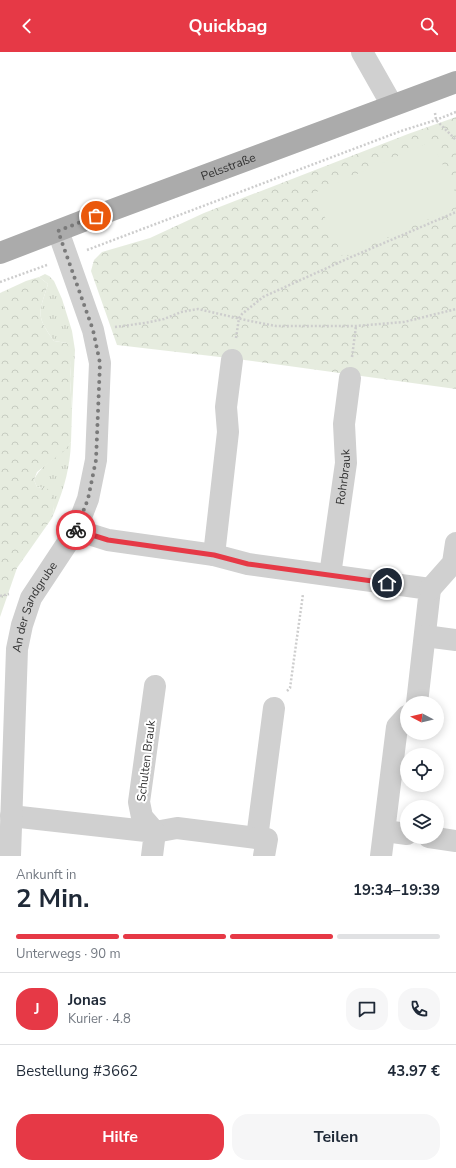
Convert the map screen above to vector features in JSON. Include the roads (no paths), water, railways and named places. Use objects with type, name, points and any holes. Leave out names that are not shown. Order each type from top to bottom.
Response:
[{"type":"main road","name":"Pelsstraße","points":[[0,253],[456,82]]},
{"type":"street","points":[[362,52],[392,105]]},
{"type":"street","name":"An der Sandgrube","points":[[10,856],[7,824],[19,637],[31,598],[76,530],[88,499],[96,460],[100,363],[93,330],[58,231]]},
{"type":"street","points":[[214,555],[228,432],[226,407],[232,360]]},
{"type":"street","name":"Rohrbrauk","points":[[330,575],[346,464],[344,424],[350,378]]},
{"type":"street","points":[[76,530],[108,540],[214,555],[248,564],[430,589]]},
{"type":"street","points":[[418,696],[430,589],[453,563],[456,543]]},
{"type":"street","points":[[425,636],[456,640]]},
{"type":"street","name":"Schulten Brauk","points":[[155,686],[139,802],[142,817],[155,832]]},
{"type":"street","points":[[7,824],[155,832],[177,828],[260,847],[274,708]]},
{"type":"street","points":[[381,856],[397,727],[400,724]]},
{"type":"street","points":[[385,831],[400,833]]},
{"type":"street","points":[[152,856],[155,832]]},
{"type":"street","points":[[444,839],[456,841]]}]
